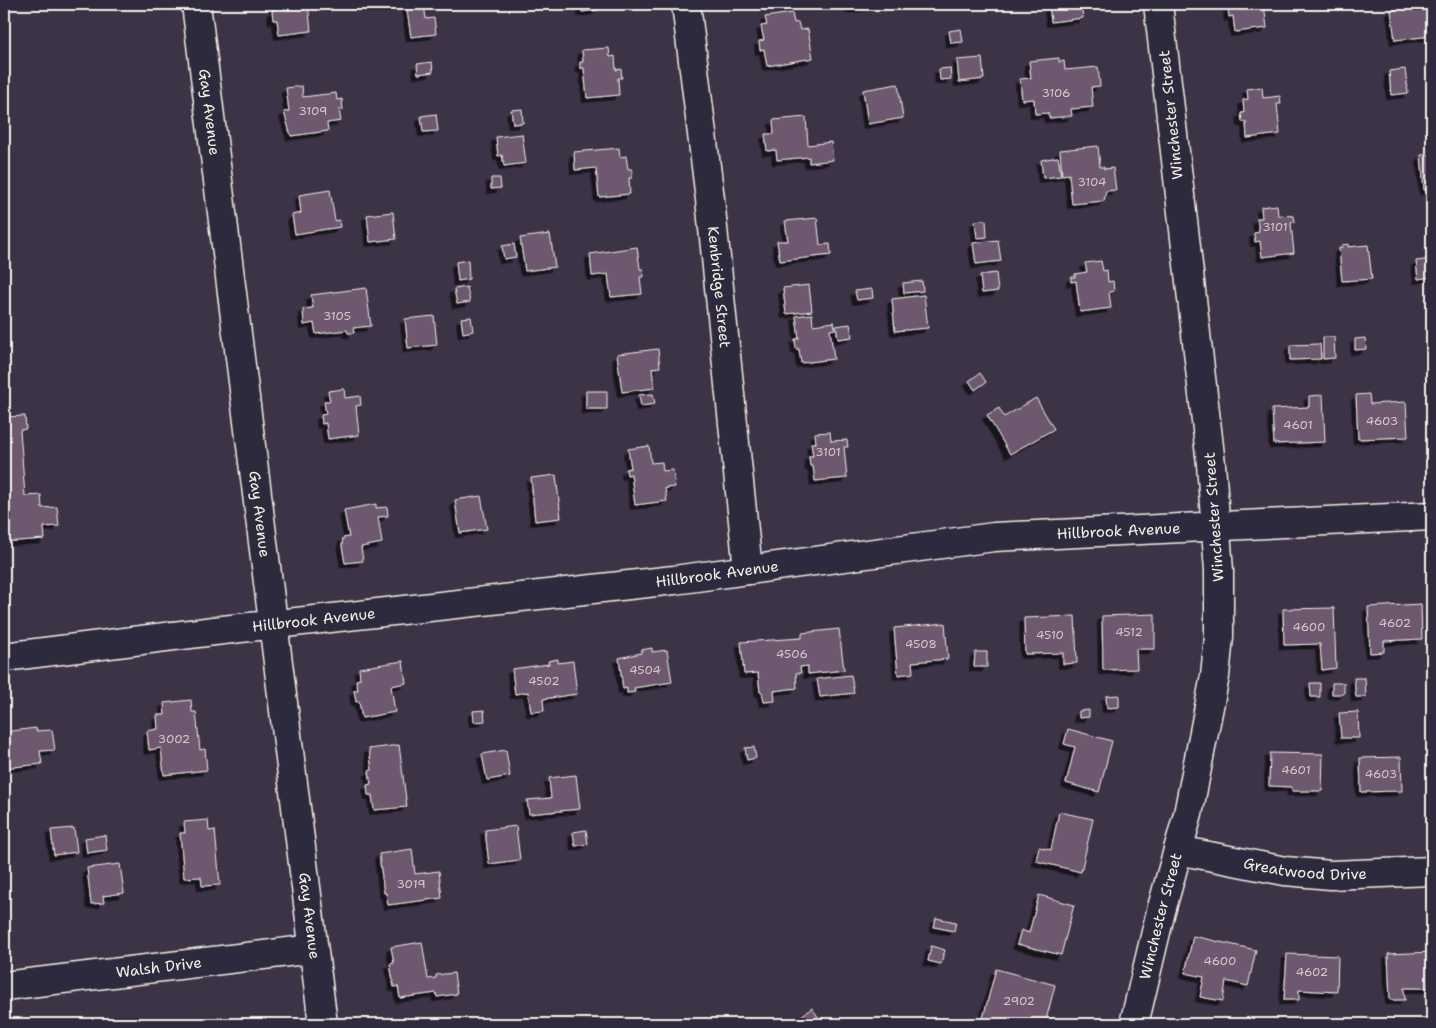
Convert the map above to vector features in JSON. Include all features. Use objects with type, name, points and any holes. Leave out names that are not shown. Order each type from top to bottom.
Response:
[{"type":"street","name":"Gay Avenue","points":[[196,4],[323,1024]]},
{"type":"street","name":"Kenbridge Street","points":[[686,4],[710,199],[748,570]]},
{"type":"street","name":"Winchester Street","points":[[1134,1024],[1161,911],[1188,814],[1215,676],[1219,637],[1219,571],[1211,464],[1158,4]]},
{"type":"street","name":"Hillbrook Avenue","points":[[4,657],[748,570],[994,537],[1216,524],[1432,516]]},
{"type":"street","name":"Greatwood Drive","points":[[1178,850],[1285,871],[1331,875],[1432,871]]},
{"type":"street","name":"Walsh Drive","points":[[4,986],[313,948]]},
{"type":"building","points":[[274,4],[308,4],[311,31],[279,35],[277,20],[273,20],[272,10],[275,10]]},
{"type":"building","points":[[406,4],[424,4],[426,19],[434,18],[436,34],[411,37]]},
{"type":"building","points":[[581,4],[597,4],[598,10],[582,12]]},
{"type":"building","points":[[850,4],[875,4],[876,6],[850,9]]},
{"type":"building","points":[[1049,4],[1081,4],[1083,18],[1051,22]]},
{"type":"building","points":[[1232,4],[1271,4],[1264,5],[1267,28],[1235,32],[1233,16],[1229,17],[1228,8],[1232,7]]},
{"type":"building","points":[[1429,6],[1432,36],[1395,40],[1391,10]]},
{"type":"building","points":[[792,13],[794,23],[798,22],[800,30],[808,29],[813,58],[767,66],[764,49],[760,50],[759,41],[764,40],[761,26],[767,25],[765,17]]},
{"type":"building","points":[[961,29],[963,42],[951,43],[949,31]]},
{"type":"building","points":[[609,48],[610,57],[615,56],[616,70],[621,69],[622,78],[618,78],[619,95],[587,98],[584,68],[580,68],[580,62],[583,62],[582,50]]},
{"type":"building","points":[[982,58],[984,79],[959,82],[957,60]]},
{"type":"building","points":[[1059,58],[1059,62],[1064,61],[1065,70],[1098,67],[1100,86],[1091,87],[1093,107],[1071,109],[1072,116],[1049,118],[1048,113],[1035,114],[1034,99],[1022,100],[1020,79],[1031,78],[1029,61]]},
{"type":"building","points":[[432,62],[433,72],[418,74],[417,64]]},
{"type":"building","points":[[950,68],[951,79],[940,80],[939,69]]},
{"type":"building","points":[[1405,69],[1408,93],[1391,95],[1389,71]]},
{"type":"building","points":[[898,84],[903,118],[868,124],[863,90]]},
{"type":"building","points":[[302,86],[303,97],[336,93],[337,100],[342,99],[343,110],[339,110],[341,121],[327,123],[328,131],[291,136],[284,112],[289,111],[286,88]]},
{"type":"building","points":[[1262,87],[1263,98],[1280,96],[1281,104],[1277,104],[1280,134],[1247,138],[1246,122],[1242,122],[1241,113],[1244,113],[1243,100],[1248,99],[1247,89]]},
{"type":"building","points":[[522,109],[523,123],[513,124],[511,110]]},
{"type":"building","points":[[436,114],[438,131],[423,132],[421,116]]},
{"type":"building","points":[[806,117],[808,145],[831,142],[833,160],[809,163],[809,157],[777,160],[776,150],[767,151],[765,134],[774,134],[773,120]]},
{"type":"building","points":[[522,134],[526,163],[504,166],[502,155],[498,156],[496,137]]},
{"type":"building","points":[[1098,146],[1100,167],[1104,167],[1104,169],[1113,168],[1116,190],[1106,191],[1104,201],[1072,204],[1069,174],[1062,175],[1060,150]]},
{"type":"building","points":[[619,148],[620,157],[626,156],[628,169],[632,169],[632,178],[629,178],[630,194],[599,197],[596,168],[575,170],[574,152]]},
{"type":"building","points":[[1432,154],[1432,189],[1424,190],[1421,155]]},
{"type":"building","points":[[1058,157],[1061,176],[1043,178],[1041,160]]},
{"type":"building","points":[[491,178],[500,178],[501,188],[491,189]]},
{"type":"building","points":[[330,190],[335,221],[339,220],[340,227],[295,234],[292,215],[301,213],[299,195]]},
{"type":"building","points":[[1277,205],[1278,215],[1294,216],[1295,222],[1291,223],[1294,253],[1262,257],[1260,241],[1255,242],[1254,233],[1259,232],[1257,218],[1262,218],[1261,207]]},
{"type":"building","points":[[393,212],[396,239],[370,242],[367,215]]},
{"type":"building","points":[[817,218],[820,245],[830,244],[831,255],[780,261],[777,241],[788,241],[785,221]]},
{"type":"building","points":[[986,220],[987,237],[977,238],[975,221]]},
{"type":"building","points":[[550,234],[555,267],[525,271],[520,238]]},
{"type":"building","points":[[998,240],[1001,261],[976,264],[973,243]]},
{"type":"building","points":[[514,244],[516,257],[504,259],[502,246]]},
{"type":"building","points":[[1349,244],[1348,247],[1368,245],[1372,279],[1342,281],[1339,248],[1342,248],[1342,245]]},
{"type":"building","points":[[637,247],[640,269],[643,269],[644,277],[640,277],[642,294],[611,297],[608,274],[592,276],[590,254]]},
{"type":"building","points":[[1432,259],[1432,277],[1418,279],[1416,261]]},
{"type":"building","points":[[468,260],[469,279],[458,281],[456,262]]},
{"type":"building","points":[[1101,261],[1103,271],[1107,270],[1108,282],[1113,281],[1114,291],[1109,292],[1111,308],[1080,312],[1076,281],[1071,282],[1071,277],[1075,277],[1075,274],[1087,272],[1085,263]]},
{"type":"building","points":[[996,273],[998,291],[982,293],[980,275]]},
{"type":"building","points":[[922,281],[923,291],[904,293],[903,283]]},
{"type":"building","points":[[809,285],[812,311],[786,314],[783,288]]},
{"type":"building","points":[[467,287],[470,302],[457,304],[454,289]]},
{"type":"building","points":[[366,288],[371,326],[353,328],[354,333],[348,333],[347,330],[316,334],[314,323],[304,325],[303,309],[313,308],[311,295]]},
{"type":"building","points":[[872,289],[873,298],[857,300],[855,291]]},
{"type":"building","points":[[924,295],[928,328],[895,331],[892,299]]},
{"type":"building","points":[[812,314],[813,325],[834,322],[835,329],[830,330],[834,359],[801,363],[799,349],[796,349],[795,339],[799,339],[796,316]]},
{"type":"building","points":[[434,316],[437,345],[408,348],[405,319]]},
{"type":"building","points":[[471,317],[473,331],[463,333],[461,318]]},
{"type":"building","points":[[850,324],[852,337],[838,339],[836,326]]},
{"type":"building","points":[[1323,337],[1334,337],[1335,358],[1323,359]]},
{"type":"building","points":[[1365,338],[1366,349],[1355,350],[1355,339]]},
{"type":"building","points":[[4,344],[8,397],[4,397]]},
{"type":"building","points":[[1320,344],[1321,359],[1290,360],[1290,345]]},
{"type":"building","points":[[658,349],[660,367],[652,368],[654,388],[622,392],[617,354]]},
{"type":"building","points":[[980,373],[986,382],[975,390],[969,381]]},
{"type":"building","points":[[344,389],[345,398],[360,396],[361,405],[356,406],[359,435],[328,439],[326,423],[322,424],[321,415],[326,414],[324,401],[330,401],[328,391]]},
{"type":"building","points":[[586,391],[607,391],[607,409],[586,409]]},
{"type":"building","points":[[653,394],[655,404],[641,406],[639,395]]},
{"type":"building","points":[[1369,394],[1370,404],[1406,402],[1408,437],[1358,439],[1356,395]]},
{"type":"building","points":[[1323,395],[1325,442],[1274,444],[1272,409],[1309,407],[1309,396]]},
{"type":"building","points":[[1036,398],[1054,429],[1010,454],[987,415],[999,408],[1004,417]]},
{"type":"building","points":[[25,416],[26,429],[20,430],[25,496],[41,495],[42,508],[57,507],[59,526],[44,527],[45,539],[4,542],[4,417]]},
{"type":"building","points":[[830,432],[831,441],[847,440],[848,447],[844,447],[847,478],[815,481],[813,466],[810,466],[809,456],[813,456],[811,443],[816,443],[815,433]]},
{"type":"building","points":[[649,446],[651,463],[662,462],[663,471],[673,470],[675,487],[665,488],[667,501],[635,505],[631,474],[627,475],[626,469],[631,468],[628,449]]},
{"type":"building","points":[[556,475],[561,518],[535,521],[531,478]]},
{"type":"building","points":[[481,496],[487,529],[460,533],[455,500]]},
{"type":"building","points":[[376,504],[376,508],[387,507],[388,516],[378,517],[382,543],[361,547],[363,561],[345,563],[342,546],[343,538],[349,537],[344,510]]},
{"type":"building","points":[[1421,604],[1422,639],[1384,641],[1384,652],[1370,653],[1368,607]]},
{"type":"building","points":[[1334,608],[1336,668],[1322,670],[1320,644],[1284,645],[1283,609]]},
{"type":"building","points":[[1155,614],[1155,649],[1136,649],[1137,669],[1103,670],[1102,616]]},
{"type":"building","points":[[1075,616],[1077,663],[1063,664],[1063,653],[1025,654],[1024,618]]},
{"type":"building","points":[[945,623],[948,659],[912,662],[913,673],[898,675],[894,628]]},
{"type":"building","points":[[839,629],[844,670],[808,674],[808,666],[800,667],[801,673],[796,673],[797,688],[774,691],[775,701],[764,702],[762,692],[760,692],[758,673],[744,674],[741,642],[802,638],[802,633]]},
{"type":"building","points":[[652,648],[652,652],[667,650],[672,682],[634,688],[635,692],[627,693],[627,688],[623,689],[619,658],[641,653],[641,650]]},
{"type":"building","points":[[975,652],[987,652],[987,667],[974,667]]},
{"type":"building","points":[[558,659],[558,663],[573,661],[577,694],[543,699],[544,711],[531,712],[528,692],[515,694],[512,669],[549,664],[548,661]]},
{"type":"building","points":[[403,661],[406,683],[391,686],[395,712],[362,718],[359,701],[356,702],[354,690],[358,690],[356,680],[360,679],[359,668]]},
{"type":"building","points":[[851,675],[854,693],[820,697],[817,679]]},
{"type":"building","points":[[1354,678],[1365,678],[1366,697],[1356,697]]},
{"type":"building","points":[[1310,683],[1320,683],[1320,697],[1311,697]]},
{"type":"building","points":[[1332,683],[1344,683],[1344,694],[1332,694]]},
{"type":"building","points":[[1119,695],[1119,707],[1107,708],[1106,696]]},
{"type":"building","points":[[191,700],[192,712],[196,712],[200,750],[205,749],[207,770],[164,775],[161,748],[149,750],[147,731],[158,729],[157,715],[165,715],[164,703]]},
{"type":"building","points":[[484,710],[485,721],[474,722],[473,711]]},
{"type":"building","points":[[1089,710],[1089,717],[1079,718],[1079,711]]},
{"type":"building","points":[[1358,712],[1359,738],[1341,738],[1339,713]]},
{"type":"building","points":[[36,728],[36,731],[52,730],[55,750],[40,751],[42,764],[4,768],[4,732]]},
{"type":"building","points":[[1068,729],[1112,741],[1099,792],[1066,783],[1075,747],[1064,744]]},
{"type":"building","points":[[399,745],[407,807],[374,810],[372,795],[368,795],[367,785],[371,784],[369,771],[372,770],[369,749]]},
{"type":"building","points":[[754,747],[756,758],[747,760],[745,748]]},
{"type":"building","points":[[506,750],[510,776],[487,780],[482,754]]},
{"type":"building","points":[[1270,753],[1323,754],[1322,791],[1292,791],[1292,787],[1269,786]]},
{"type":"building","points":[[1401,757],[1402,791],[1361,792],[1360,758]]},
{"type":"building","points":[[576,775],[580,809],[529,814],[527,800],[551,798],[549,778]]},
{"type":"building","points":[[1059,812],[1093,819],[1081,872],[1036,861],[1039,847],[1051,850]]},
{"type":"building","points":[[208,820],[209,831],[215,830],[220,885],[202,886],[201,877],[184,878],[180,833],[185,833],[184,822]]},
{"type":"building","points":[[516,826],[520,860],[489,864],[485,830]]},
{"type":"building","points":[[74,828],[77,852],[54,855],[51,830]]},
{"type":"building","points":[[586,830],[588,844],[575,846],[573,832]]},
{"type":"building","points":[[105,835],[107,850],[87,853],[85,838]]},
{"type":"building","points":[[412,849],[415,874],[439,871],[442,898],[388,905],[386,893],[384,893],[379,854]]},
{"type":"building","points":[[120,864],[124,893],[103,896],[104,903],[91,904],[87,868]]},
{"type":"building","points":[[1039,895],[1074,905],[1061,955],[1017,944],[1021,930],[1029,933]]},
{"type":"building","points":[[936,918],[956,922],[954,931],[934,927]]},
{"type":"building","points":[[1193,936],[1256,950],[1248,986],[1226,981],[1223,1001],[1200,997],[1204,977],[1185,973]]},
{"type":"building","points":[[422,942],[428,979],[436,978],[436,975],[454,973],[457,994],[437,997],[436,993],[400,998],[398,986],[394,987],[390,964],[394,963],[391,947]]},
{"type":"building","points":[[931,946],[945,950],[941,964],[928,961]]},
{"type":"building","points":[[1432,952],[1432,988],[1404,988],[1405,1000],[1390,1000],[1388,954]]},
{"type":"building","points":[[1287,954],[1338,956],[1337,992],[1299,990],[1299,1000],[1284,1000]]},
{"type":"building","points":[[996,969],[1055,985],[1045,1024],[1007,1024],[983,1018]]},
{"type":"building","points":[[812,1008],[823,1024],[806,1024],[800,1017]]}]
